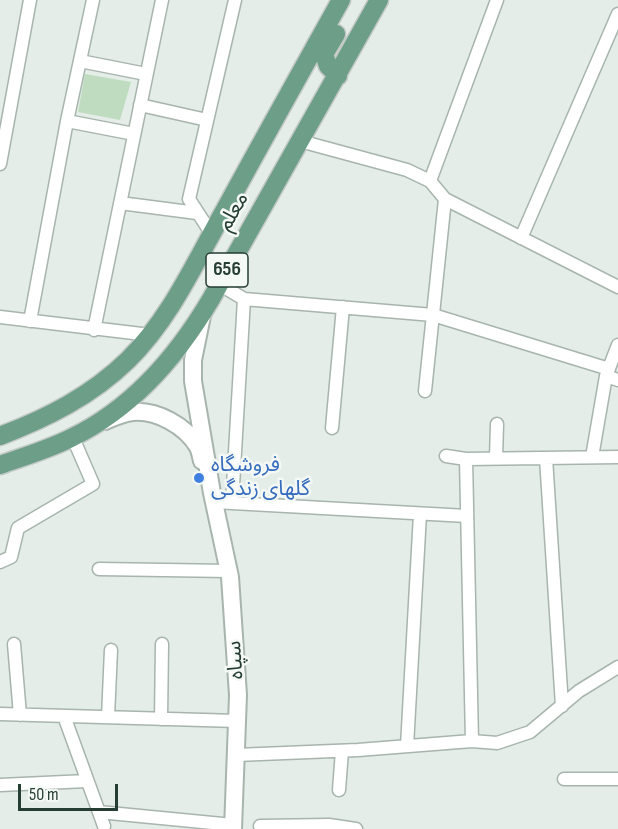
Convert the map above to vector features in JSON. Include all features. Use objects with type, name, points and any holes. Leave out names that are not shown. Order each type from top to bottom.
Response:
[{"type":"main road","name":"معلم","points":[[0,436],[50,415],[87,393],[129,359],[150,335],[185,282],[341,0]]},
{"type":"main road","points":[[338,76],[328,66],[324,54],[352,0]]},
{"type":"main road","name":"معلم","points":[[0,465],[73,438],[96,425],[148,383],[187,337],[338,76],[379,0]]},
{"type":"street","points":[[0,164],[30,0]]},
{"type":"street","points":[[30,321],[67,121],[93,0]]},
{"type":"street","points":[[94,330],[162,0]]},
{"type":"street","points":[[212,233],[189,199],[236,0]]},
{"type":"street","points":[[430,181],[497,0]]},
{"type":"street","points":[[521,238],[618,14]]},
{"type":"street","points":[[80,61],[146,74]]},
{"type":"street","points":[[140,105],[207,120]]},
{"type":"street","points":[[67,121],[134,134]]},
{"type":"street","points":[[300,141],[407,170],[430,181],[445,199],[618,288]]},
{"type":"street","points":[[425,391],[445,199]]},
{"type":"street","points":[[120,203],[197,213]]},
{"type":"street","points":[[219,284],[244,299],[433,315],[611,375]]},
{"type":"street","points":[[232,503],[244,299]]},
{"type":"street","points":[[332,428],[343,307]]},
{"type":"street","points":[[202,314],[193,360],[193,381],[213,498]]},
{"type":"street","points":[[0,317],[150,335]]},
{"type":"street","points":[[592,457],[618,345]]},
{"type":"street","points":[[96,425],[119,414],[134,412],[153,414],[171,421],[198,447],[213,498]]},
{"type":"street","points":[[496,458],[497,424]]},
{"type":"street","points":[[0,562],[11,556],[18,528],[93,484],[73,438]]},
{"type":"street","points":[[446,456],[466,459],[618,457]]},
{"type":"street","points":[[546,458],[562,706]]},
{"type":"street","points":[[466,459],[472,741]]},
{"type":"street","points":[[213,498],[232,503],[467,516]]},
{"type":"street","name":"سپاه","points":[[213,498],[229,571],[238,695],[233,827]]},
{"type":"street","points":[[407,746],[420,514]]},
{"type":"street","points":[[99,569],[229,571]]},
{"type":"street","points":[[160,719],[162,644]]},
{"type":"street","points":[[14,645],[20,715]]},
{"type":"street","points":[[108,717],[111,650]]},
{"type":"street","points":[[236,755],[472,741],[497,743],[530,732],[579,691],[618,667]]},
{"type":"street","points":[[0,714],[237,721]]},
{"type":"street","points":[[64,716],[104,826]]},
{"type":"street","points":[[339,790],[342,750]]},
{"type":"street","points":[[564,779],[618,779]]},
{"type":"street","points":[[0,786],[87,781]]},
{"type":"street","points":[[99,812],[233,827]]},
{"type":"street","points":[[260,826],[356,829]]},
{"type":"green space","points":[[85,74],[131,82],[120,120],[78,112]]},
{"type":"place","name":"فروشگاه گلهای زندگی","points":[[199,478]]}]
